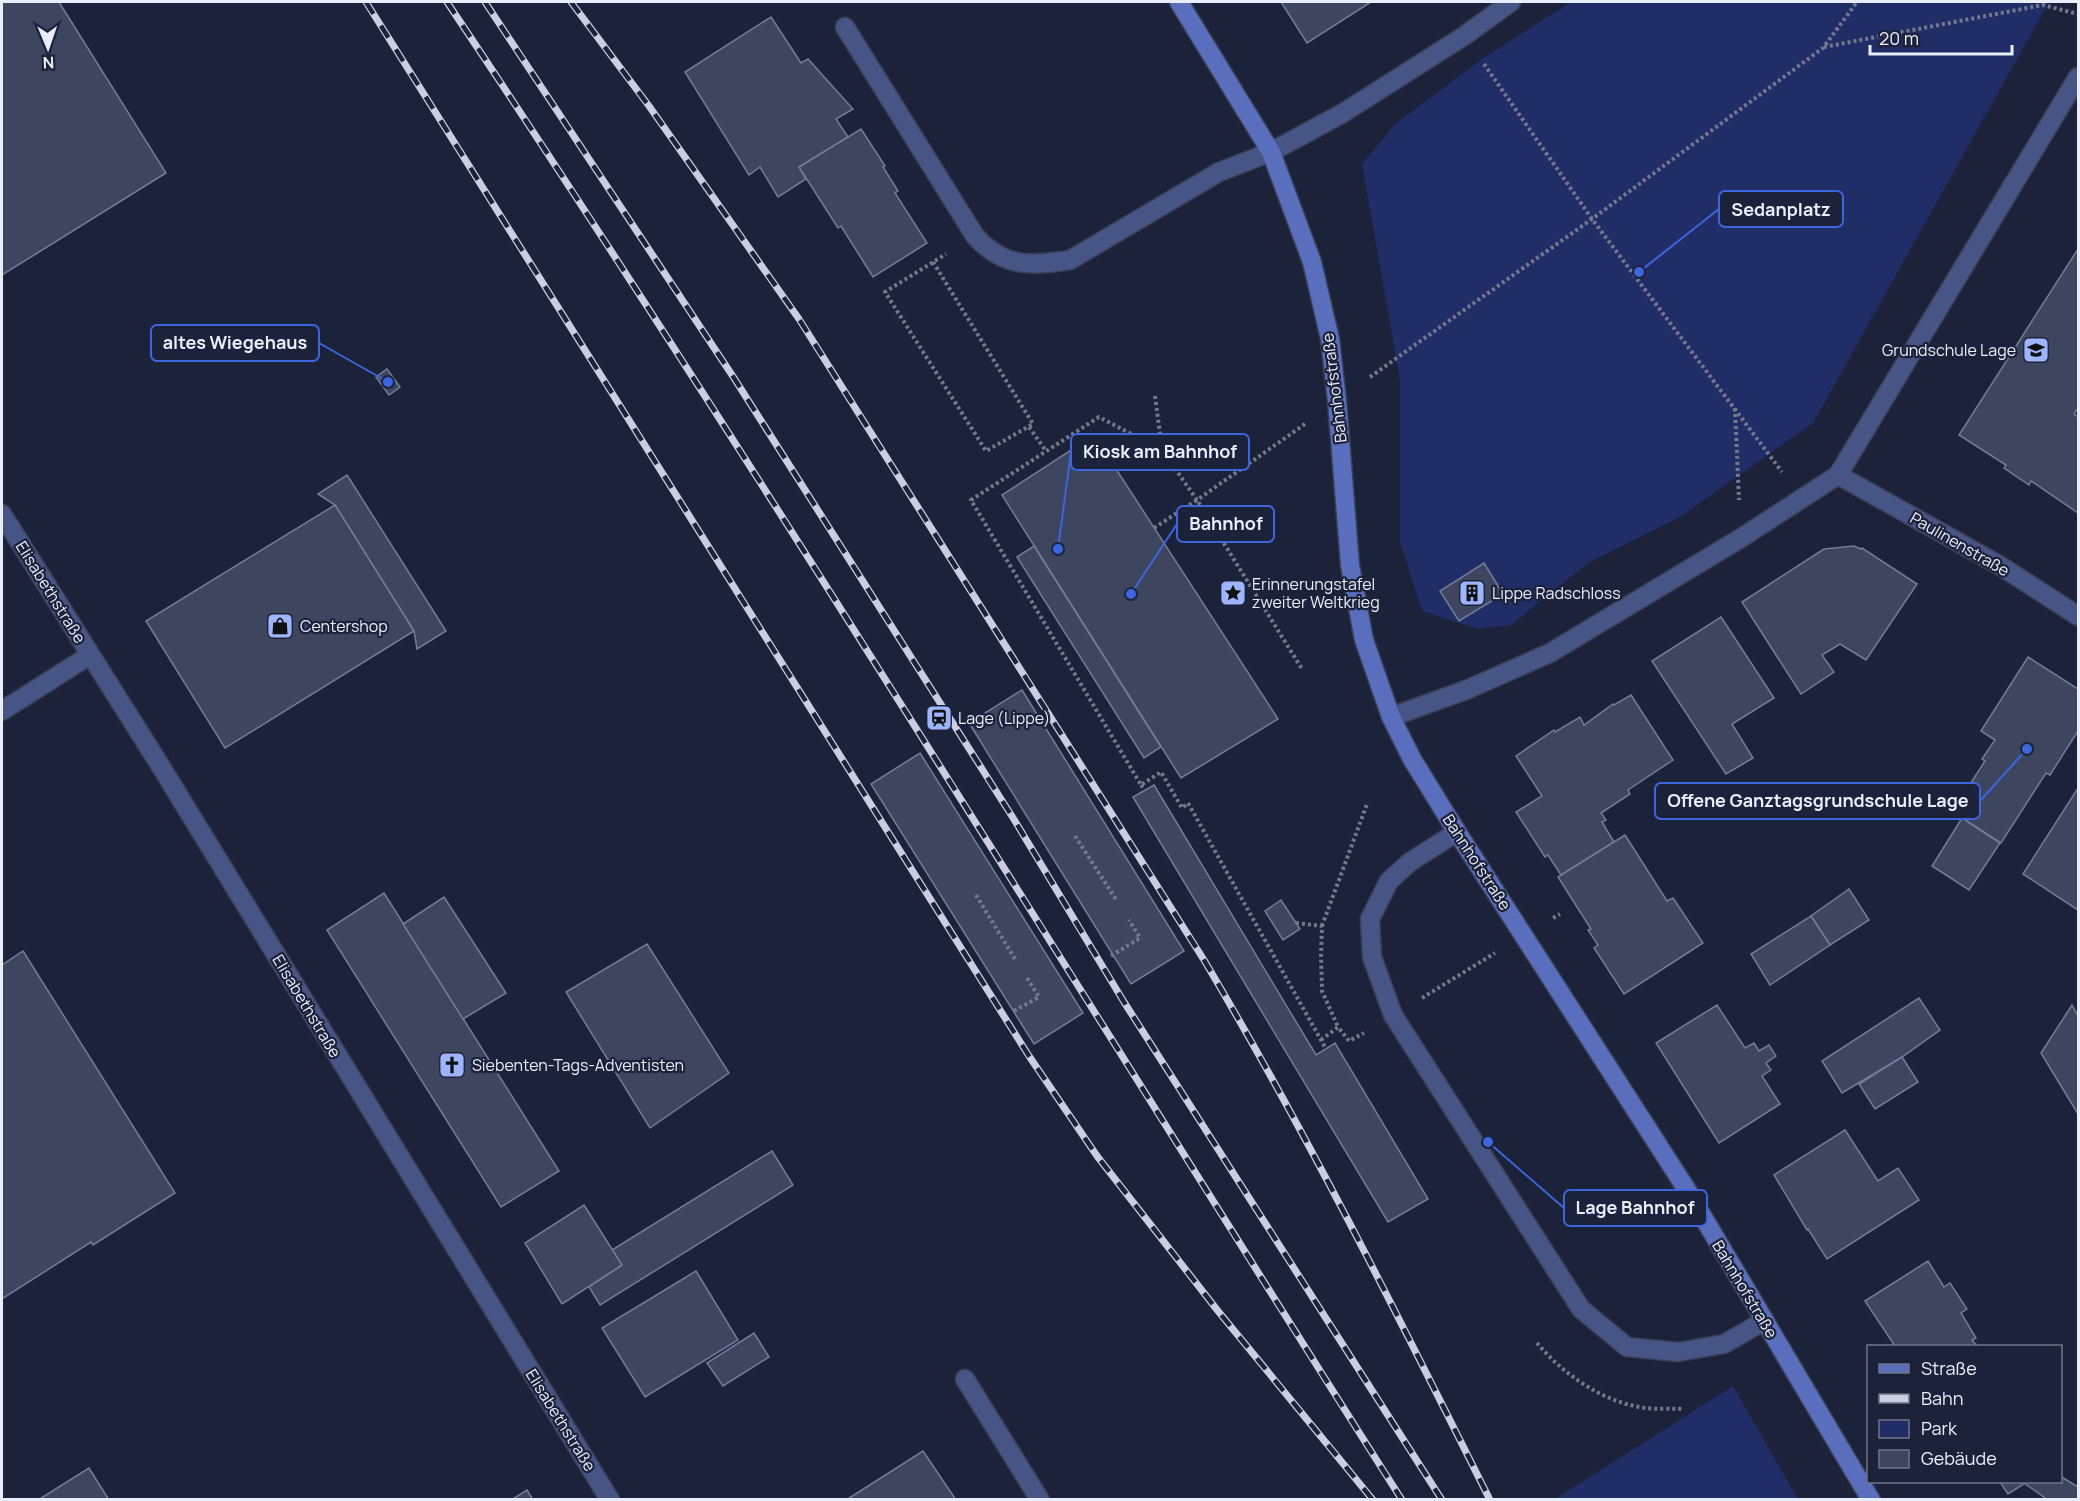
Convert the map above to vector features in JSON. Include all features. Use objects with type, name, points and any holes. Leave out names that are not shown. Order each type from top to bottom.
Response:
[{"type":"main road","name":"Bahnhofstraße","points":[[1179,2],[1271,152],[1312,262],[1330,339],[1350,566],[1364,640],[1390,717],[1412,759],[1457,832],[1680,1180],[1871,1500]]},
{"type":"street","points":[[845,27],[975,236],[989,251],[1014,262],[1046,264],[1070,260],[1219,172],[1271,152],[1344,113],[1464,36],[1511,2]]},
{"type":"street","points":[[1390,717],[1466,690],[1550,653],[1741,538],[1838,475],[2079,77]]},
{"type":"street","name":"Paulinenstraße","points":[[1838,475],[1999,565],[2079,616]]},
{"type":"street","name":"Elisabethstraße","points":[[2,514],[610,1500]]},
{"type":"street","points":[[2,711],[90,655]]},
{"type":"street","points":[[1457,832],[1410,862],[1389,880],[1370,919],[1372,957],[1393,1015],[1581,1309],[1627,1347],[1678,1352],[1724,1344],[1764,1321]]},
{"type":"street","points":[[965,1379],[1040,1500]]},
{"type":"path","points":[[1375,374],[1592,219],[1823,48],[1857,2]]},
{"type":"path","points":[[1823,48],[2043,5],[2079,14]]},
{"type":"path","points":[[1464,36],[1592,219],[1803,499]]},
{"type":"path","points":[[933,262],[1033,424],[986,451],[885,292],[933,262],[975,236]]},
{"type":"path","points":[[1155,396],[1162,450]]},
{"type":"path","points":[[1735,408],[1741,538]]},
{"type":"path","points":[[1145,790],[971,500],[1099,417],[1162,450],[1197,500],[1302,669]]},
{"type":"path","points":[[1029,427],[1046,451]]},
{"type":"path","points":[[1154,528],[1293,433]]},
{"type":"path","points":[[1141,784],[1161,772],[1182,808],[1188,804],[1326,1048]]},
{"type":"path","points":[[1367,804],[1322,927],[1320,955],[1322,991],[1338,1028],[1349,1041],[1560,914]]},
{"type":"path","points":[[1076,836],[1117,901]]},
{"type":"path","points":[[976,895],[1015,959]]},
{"type":"path","points":[[1112,956],[1140,938],[1129,920]]},
{"type":"path","points":[[1296,923],[1322,927]]},
{"type":"path","points":[[1014,1011],[1039,997],[1027,978]]},
{"type":"path","points":[[1321,1040],[1338,1028]]},
{"type":"path","points":[[1537,1343],[1552,1360],[1574,1378],[1606,1396],[1639,1407],[1682,1409]]},
{"type":"green space","points":[[1571,2],[2049,2],[1813,423],[1680,517],[1588,563],[1511,625],[1478,629],[1422,611],[1400,542],[1400,380],[1362,164],[1395,124],[1482,59]]},
{"type":"green space","points":[[1733,1386],[1798,1499],[1555,1499]]},
{"type":"building","points":[[2,2],[59,2],[166,173],[2,275]]},
{"type":"building","points":[[1281,2],[1371,2],[1307,43]]},
{"type":"building","points":[[771,17],[801,63],[808,59],[853,109],[836,119],[848,137],[799,167],[806,179],[778,197],[760,167],[749,175],[685,72]]},
{"type":"building","points":[[861,129],[885,166],[883,167],[898,191],[895,193],[927,243],[873,277],[841,226],[838,228],[799,167]]},
{"type":"building","points":[[2078,249],[2078,408],[2074,414],[2078,417],[2078,513],[2031,481],[2029,485],[2004,468],[2006,465],[1959,435]]},
{"type":"building","points":[[387,369],[400,387],[389,395],[376,377]]},
{"type":"building","points":[[1094,435],[1278,719],[1181,778],[1002,495]]},
{"type":"building","points":[[347,475],[446,631],[417,649],[414,631],[335,505],[318,494]]},
{"type":"building","name":"Centershop","points":[[335,505],[414,631],[225,748],[146,621]]},
{"type":"building","points":[[1034,546],[1161,747],[1144,758],[1017,557]]},
{"type":"building","points":[[1854,546],[1862,548],[1917,584],[1866,660],[1840,644],[1822,655],[1834,672],[1801,694],[1742,602],[1824,549]]},
{"type":"building","name":"Lippe Radschloss","points":[[1484,563],[1503,594],[1459,621],[1440,591]]},
{"type":"building","points":[[1721,617],[1774,698],[1732,724],[1753,758],[1726,774],[1652,661]]},
{"type":"building","points":[[2028,657],[2078,689],[2078,731],[2050,775],[2046,773],[2001,843],[1952,812],[1985,761],[1982,759],[1995,740],[1981,731]]},
{"type":"building","points":[[1022,690],[1184,951],[1131,984],[969,723]]},
{"type":"building","points":[[1631,695],[1673,760],[1628,790],[1630,794],[1601,813],[1606,820],[1602,822],[1614,842],[1561,875],[1548,855],[1545,857],[1516,812],[1542,796],[1516,756],[1554,730],[1555,732],[1580,717],[1584,725],[1613,704]]},
{"type":"building","points":[[920,753],[1083,1013],[1034,1044],[871,784]]},
{"type":"building","points":[[1154,785],[1316,1055],[1335,1043],[1428,1199],[1388,1222],[1133,797]]},
{"type":"building","points":[[2078,788],[2078,910],[2023,874]]},
{"type":"building","points":[[1962,818],[2000,843],[1969,890],[1932,866]]},
{"type":"building","points":[[1625,835],[1667,901],[1673,898],[1703,943],[1624,994],[1594,948],[1598,945],[1588,930],[1591,929],[1558,877]]},
{"type":"building","points":[[1849,889],[1869,920],[1830,945],[1811,916]]},
{"type":"building","name":"Siebenten-Tags-Adventisten","points":[[384,893],[559,1171],[501,1207],[327,930]]},
{"type":"building","points":[[444,897],[506,993],[463,1019],[403,924]]},
{"type":"building","points":[[1281,900],[1300,929],[1283,940],[1265,911]]},
{"type":"building","points":[[1811,916],[1830,945],[1770,985],[1751,954]]},
{"type":"building","points":[[647,944],[729,1073],[650,1128],[566,992]]},
{"type":"building","points":[[23,951],[175,1193],[93,1245],[91,1242],[2,1299],[2,965]]},
{"type":"building","points":[[1919,998],[1940,1030],[1902,1057],[1842,1093],[1822,1061]]},
{"type":"building","points":[[1717,1005],[1745,1048],[1754,1043],[1759,1051],[1769,1045],[1776,1056],[1766,1063],[1771,1070],[1762,1076],[1780,1104],[1719,1143],[1656,1043]]},
{"type":"building","points":[[2072,1005],[2078,1016],[2078,1114],[2041,1053]]},
{"type":"building","points":[[1902,1057],[1918,1082],[1875,1109],[1859,1084]]},
{"type":"building","points":[[1845,1130],[1878,1181],[1898,1168],[1919,1200],[1827,1259],[1774,1175]]},
{"type":"building","points":[[772,1151],[793,1185],[600,1305],[589,1287],[622,1265],[612,1250]]},
{"type":"building","points":[[584,1205],[622,1265],[562,1304],[525,1243]]},
{"type":"building","points":[[1928,1261],[1944,1287],[1950,1283],[1967,1309],[1961,1313],[1976,1338],[1972,1340],[1976,1345],[1894,1345],[1865,1301]]},
{"type":"building","points":[[696,1271],[738,1340],[645,1397],[602,1328]]},
{"type":"building","points":[[754,1333],[769,1357],[723,1386],[707,1363]]},
{"type":"building","points":[[923,1451],[956,1500],[846,1500]]},
{"type":"building","points":[[89,1468],[109,1500],[38,1500]]},
{"type":"building","points":[[2062,1477],[2078,1487],[2078,1500],[2048,1500],[2024,1483],[2062,1483]]},
{"type":"building","points":[[2001,1483],[2025,1483],[2008,1494]]},
{"type":"building","points":[[527,1490],[533,1500],[511,1500]]},
{"type":"railway","points":[[366,2],[1029,1056],[1097,1156],[1218,1311],[1373,1500]]},
{"type":"railway","points":[[447,2],[810,560],[1402,1500]]},
{"type":"railway","points":[[485,2],[734,378],[1015,821],[1124,1002],[1442,1500]]},
{"type":"railway","points":[[571,2],[649,106],[799,319],[1204,960],[1316,1160],[1490,1500]]},
{"type":"place","name":"Sedanplatz","points":[[1639,272]]},
{"type":"place","name":"Grundschule Lage","points":[[2036,350]]},
{"type":"place","name":"altes Wiegehaus","points":[[388,382]]},
{"type":"place","name":"Kiosk am Bahnhof","points":[[1058,549]]},
{"type":"place","name":"Erinnerungstafel zweiter Weltkrieg","points":[[1233,593]]},
{"type":"place","name":"Lippe Radschloss","points":[[1472,593]]},
{"type":"place","name":"Bahnhof","points":[[1131,594]]},
{"type":"place","name":"Centershop","points":[[280,626]]},
{"type":"place","name":"Lage (Lippe)","points":[[939,718]]},
{"type":"place","name":"Offene Ganztagsgrundschule Lage","points":[[2027,749]]},
{"type":"place","name":"Siebenten-Tags-Adventisten","points":[[452,1065]]},
{"type":"place","name":"Lage Bahnhof","points":[[1488,1142]]}]
